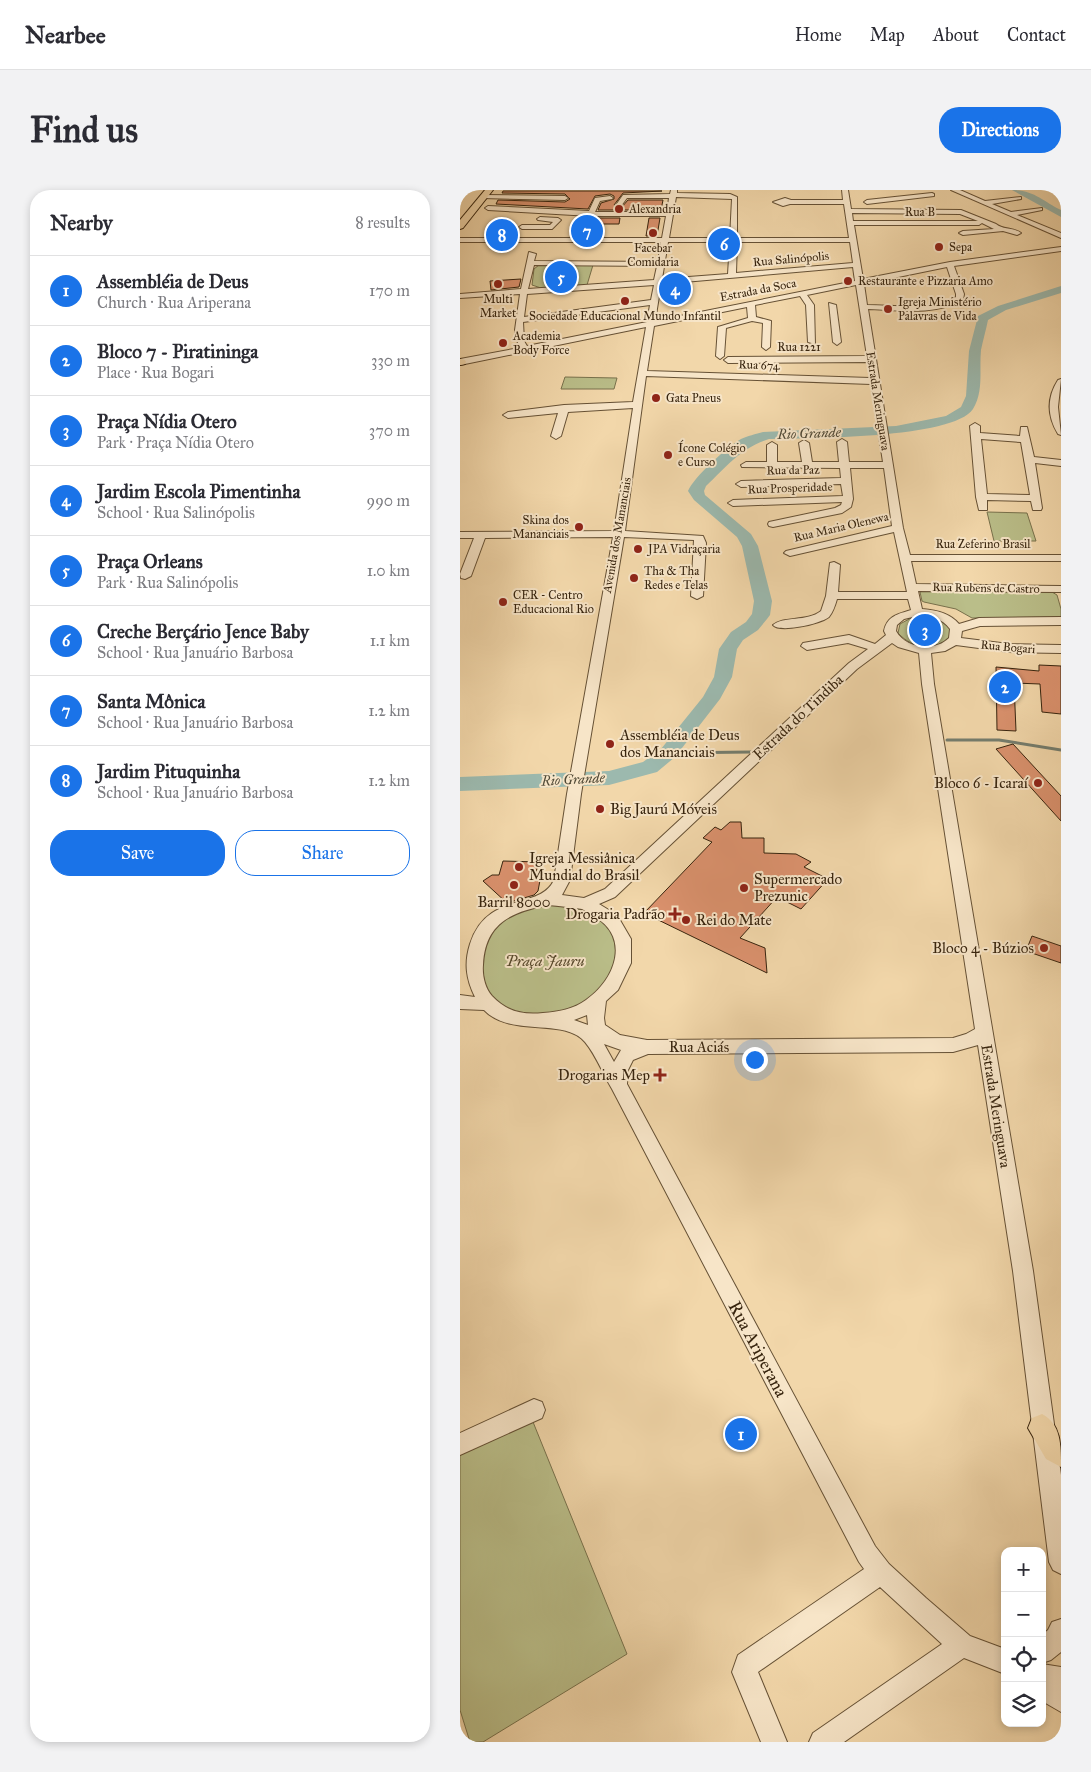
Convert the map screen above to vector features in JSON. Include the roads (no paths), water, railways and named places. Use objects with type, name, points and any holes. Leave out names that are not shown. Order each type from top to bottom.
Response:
[{"type":"main road","points":[[460,226],[486,194]]},
{"type":"main road","points":[[1042,1428],[1056,1449],[1061,1452]]},
{"type":"street","points":[[514,240],[552,190]]},
{"type":"street","points":[[607,206],[612,190]]},
{"type":"street","name":"Estrada Meringuava","points":[[845,190],[883,441],[889,465],[898,528],[917,612]]},
{"type":"street","points":[[957,191],[973,190]]},
{"type":"street","points":[[1055,190],[1061,196]]},
{"type":"street","points":[[957,191],[1061,236]]},
{"type":"street","points":[[486,194],[546,200]]},
{"type":"street","points":[[619,204],[623,197],[635,196],[673,194],[734,196],[732,275]]},
{"type":"street","name":"Avenida dos Mananciais","points":[[548,899],[557,891],[562,880],[603,615],[619,534],[642,373],[673,194]]},
{"type":"street","points":[[847,206],[932,195]]},
{"type":"street","points":[[631,205],[635,196]]},
{"type":"street","points":[[642,214],[646,196]]},
{"type":"street","points":[[591,214],[597,199],[610,198]]},
{"type":"street","points":[[985,203],[1019,198]]},
{"type":"street","points":[[496,201],[565,200]]},
{"type":"street","points":[[790,202],[956,210],[991,223],[999,229],[1013,230],[1017,233]]},
{"type":"street","points":[[488,208],[572,215],[579,213],[670,214]]},
{"type":"street","points":[[900,223],[901,218],[920,209]]},
{"type":"street","points":[[1010,214],[1040,209]]},
{"type":"street","points":[[956,210],[964,237],[994,233],[1000,231],[999,229]]},
{"type":"street","points":[[522,228],[552,227],[558,220],[533,213]]},
{"type":"street","name":"Rua B","points":[[849,223],[991,223]]},
{"type":"street","points":[[1038,226],[1053,223]]},
{"type":"street","points":[[460,240],[852,240]]},
{"type":"street","points":[[524,350],[518,340],[523,292],[535,240]]},
{"type":"street","name":"Estrada da Soca","points":[[460,362],[859,284],[950,264],[1061,249]]},
{"type":"street","points":[[531,264],[662,264]]},
{"type":"street","points":[[863,307],[932,307],[957,301],[960,298],[960,294],[950,264]]},
{"type":"street","name":"Rua Salinópolis","points":[[460,296],[659,282],[856,265]]},
{"type":"street","points":[[802,294],[836,342]]},
{"type":"street","points":[[521,320],[655,302]]},
{"type":"street","points":[[751,305],[752,319],[767,321],[766,347]]},
{"type":"street","points":[[812,342],[832,305]]},
{"type":"street","points":[[654,312],[663,317],[679,319]]},
{"type":"street","name":"Rua 1221","points":[[752,319],[722,327],[724,358],[871,359]]},
{"type":"street","points":[[625,330],[649,334]]},
{"type":"street","name":"Rua 674","points":[[642,373],[875,381]]},
{"type":"street","points":[[1060,386],[1054,403],[1058,412],[1061,432]]},
{"type":"street","points":[[508,415],[564,408],[638,405]]},
{"type":"street","points":[[556,436],[564,408]]},
{"type":"street","points":[[975,431],[1025,434],[1030,463],[1036,503],[982,503],[975,431]]},
{"type":"street","points":[[773,524],[838,511],[847,501],[842,442]]},
{"type":"street","points":[[804,443],[807,465]]},
{"type":"street","points":[[772,445],[772,465]]},
{"type":"street","points":[[1030,463],[1061,462]]},
{"type":"street","points":[[1030,463],[1061,468]]},
{"type":"street","points":[[746,465],[889,465]]},
{"type":"street","name":"Rua da Paz","points":[[741,484],[846,481]]},
{"type":"street","name":"Rua Prosperidade","points":[[733,503],[847,501]]},
{"type":"street","name":"Rua Maria Olenewa","points":[[790,553],[898,528]]},
{"type":"street","points":[[460,535],[619,534],[699,538],[702,543],[697,596]]},
{"type":"street","points":[[465,576],[480,535]]},
{"type":"street","name":"Rua Zeferino Brasil","points":[[905,558],[1061,558]]},
{"type":"street","points":[[779,625],[803,623],[824,617],[829,611],[832,596],[834,565]]},
{"type":"street","name":"Rua Rubens de Castro","points":[[832,596],[912,591],[1060,592]]},
{"type":"street","points":[[956,635],[952,622],[942,616],[917,612],[897,618],[891,624],[889,630],[896,641],[925,651],[948,646],[956,635],[979,622],[1061,621]]},
{"type":"street","name":"Rua Bogari","points":[[956,635],[1009,648],[1061,649]]},
{"type":"street","points":[[807,646],[849,639],[879,648]]},
{"type":"street","name":"Estrada do Tindiba","points":[[581,902],[610,893],[853,666],[879,648],[896,641]]},
{"type":"street","name":"Estrada Meringuava","points":[[925,651],[928,684],[1023,1271],[1061,1562]]},
{"type":"street","points":[[562,880],[567,892],[581,902],[606,914],[622,934],[626,958],[617,980],[598,1001],[582,1011],[562,1018],[528,1021],[508,1018],[491,1011],[482,1004],[462,977],[466,956],[470,947],[474,939],[487,924],[505,912],[519,906],[548,899],[581,902]]},
{"type":"street","points":[[606,914],[610,893]]},
{"type":"street","name":"Rua Aciás","points":[[598,1001],[595,1023],[600,1031],[615,1042],[648,1047],[953,1045],[971,1040],[984,1032]]},
{"type":"street","points":[[460,1002],[482,1004]]},
{"type":"street","name":"Rua Ariperana","points":[[542,1021],[565,1024],[584,1031],[590,1037],[618,1084],[867,1554],[881,1572],[917,1607],[962,1645],[1001,1660]]},
{"type":"street","name":"Rua Aciás","points":[[953,1045],[974,1053],[988,1063]]},
{"type":"street","points":[[618,1084],[619,1070],[627,1055],[648,1047]]},
{"type":"street","points":[[460,1444],[534,1410]]},
{"type":"street","points":[[774,1742],[745,1672],[747,1664],[881,1572]]},
{"type":"street","points":[[1046,1649],[1057,1639],[1061,1631]]},
{"type":"street","points":[[822,1742],[962,1645]]},
{"type":"street","points":[[1046,1678],[1061,1680]]},
{"type":"street","points":[[1046,1689],[1061,1699]]},
{"type":"waterway","name":"Rio Grande","points":[[1017,190],[1061,214]]},
{"type":"waterway","name":"Rio Grande","points":[[460,784],[609,778],[650,767],[668,753],[711,699],[723,677],[728,649],[737,636],[752,626],[761,615],[763,601],[750,546],[743,534],[699,497],[696,491],[699,484],[740,446],[748,441],[768,435],[896,430],[950,419],[966,409],[973,396],[975,351],[982,319],[1002,308],[1061,289]]},
{"type":"waterway","points":[[947,740],[999,740],[1061,750]]},
{"type":"waterway","points":[[668,753],[751,752]]},
{"type":"place","name":"Alexandria","points":[[619,209]]},
{"type":"place","name":"Santa Mônica","points":[[587,231]]},
{"type":"place","name":"Facebar Comidaria","points":[[653,233]]},
{"type":"place","name":"Jardim Pituquinha","points":[[502,235]]},
{"type":"place","name":"Creche Berçário Jence Baby","points":[[724,244]]},
{"type":"place","name":"Sepa","points":[[939,247]]},
{"type":"place","name":"Praça Orleans","points":[[561,277]]},
{"type":"place","name":"Restaurante e Pizzaria Amo","points":[[848,281]]},
{"type":"place","name":"Multi Market","points":[[498,284]]},
{"type":"place","name":"Jardim Escola Pimentinha","points":[[675,289]]},
{"type":"place","name":"Sociedade Educacional Mundo Infantil","points":[[625,301]]},
{"type":"place","name":"Igreja Ministério Palavras de Vida","points":[[888,309]]},
{"type":"place","name":"Academia Body Force","points":[[503,343]]},
{"type":"place","name":"Gata Pneus","points":[[656,398]]},
{"type":"place","name":"Ícone Colégio e Curso","points":[[668,455]]},
{"type":"place","name":"Skina dos Mananciais","points":[[579,527]]},
{"type":"place","name":"JPA Vidraçaria","points":[[638,549]]},
{"type":"place","name":"Tha & Tha Redes e Telas","points":[[634,578]]},
{"type":"place","name":"CER - Centro Educacional Rio","points":[[503,602]]},
{"type":"place","name":"Praça Nídia Otero","points":[[925,630]]},
{"type":"place","name":"Bloco 7 - Piratininga","points":[[1005,687]]},
{"type":"place","name":"Assembléia de Deus dos Mananciais","points":[[610,744]]},
{"type":"place","name":"Bloco 6 - Icaraí","points":[[1038,783]]},
{"type":"place","name":"Big Jaurú Móveis","points":[[600,809]]},
{"type":"place","name":"Igreja Messiânica Mundial do Brasil","points":[[519,867]]},
{"type":"place","name":"Barril 8000","points":[[514,885]]},
{"type":"place","name":"Supermercado Prezunic","points":[[744,888]]},
{"type":"place","name":"Drogaria Padrão","points":[[675,914]]},
{"type":"place","name":"Rei do Mate","points":[[686,920]]},
{"type":"place","name":"Bloco 4 - Búzios","points":[[1044,948]]},
{"type":"place","name":"Drogarias Mep","points":[[660,1075]]},
{"type":"place","name":"Assembléia de Deus","points":[[741,1434]]},
{"type":"park label","name":"Praça Jauru","points":[[545,961]]}]
